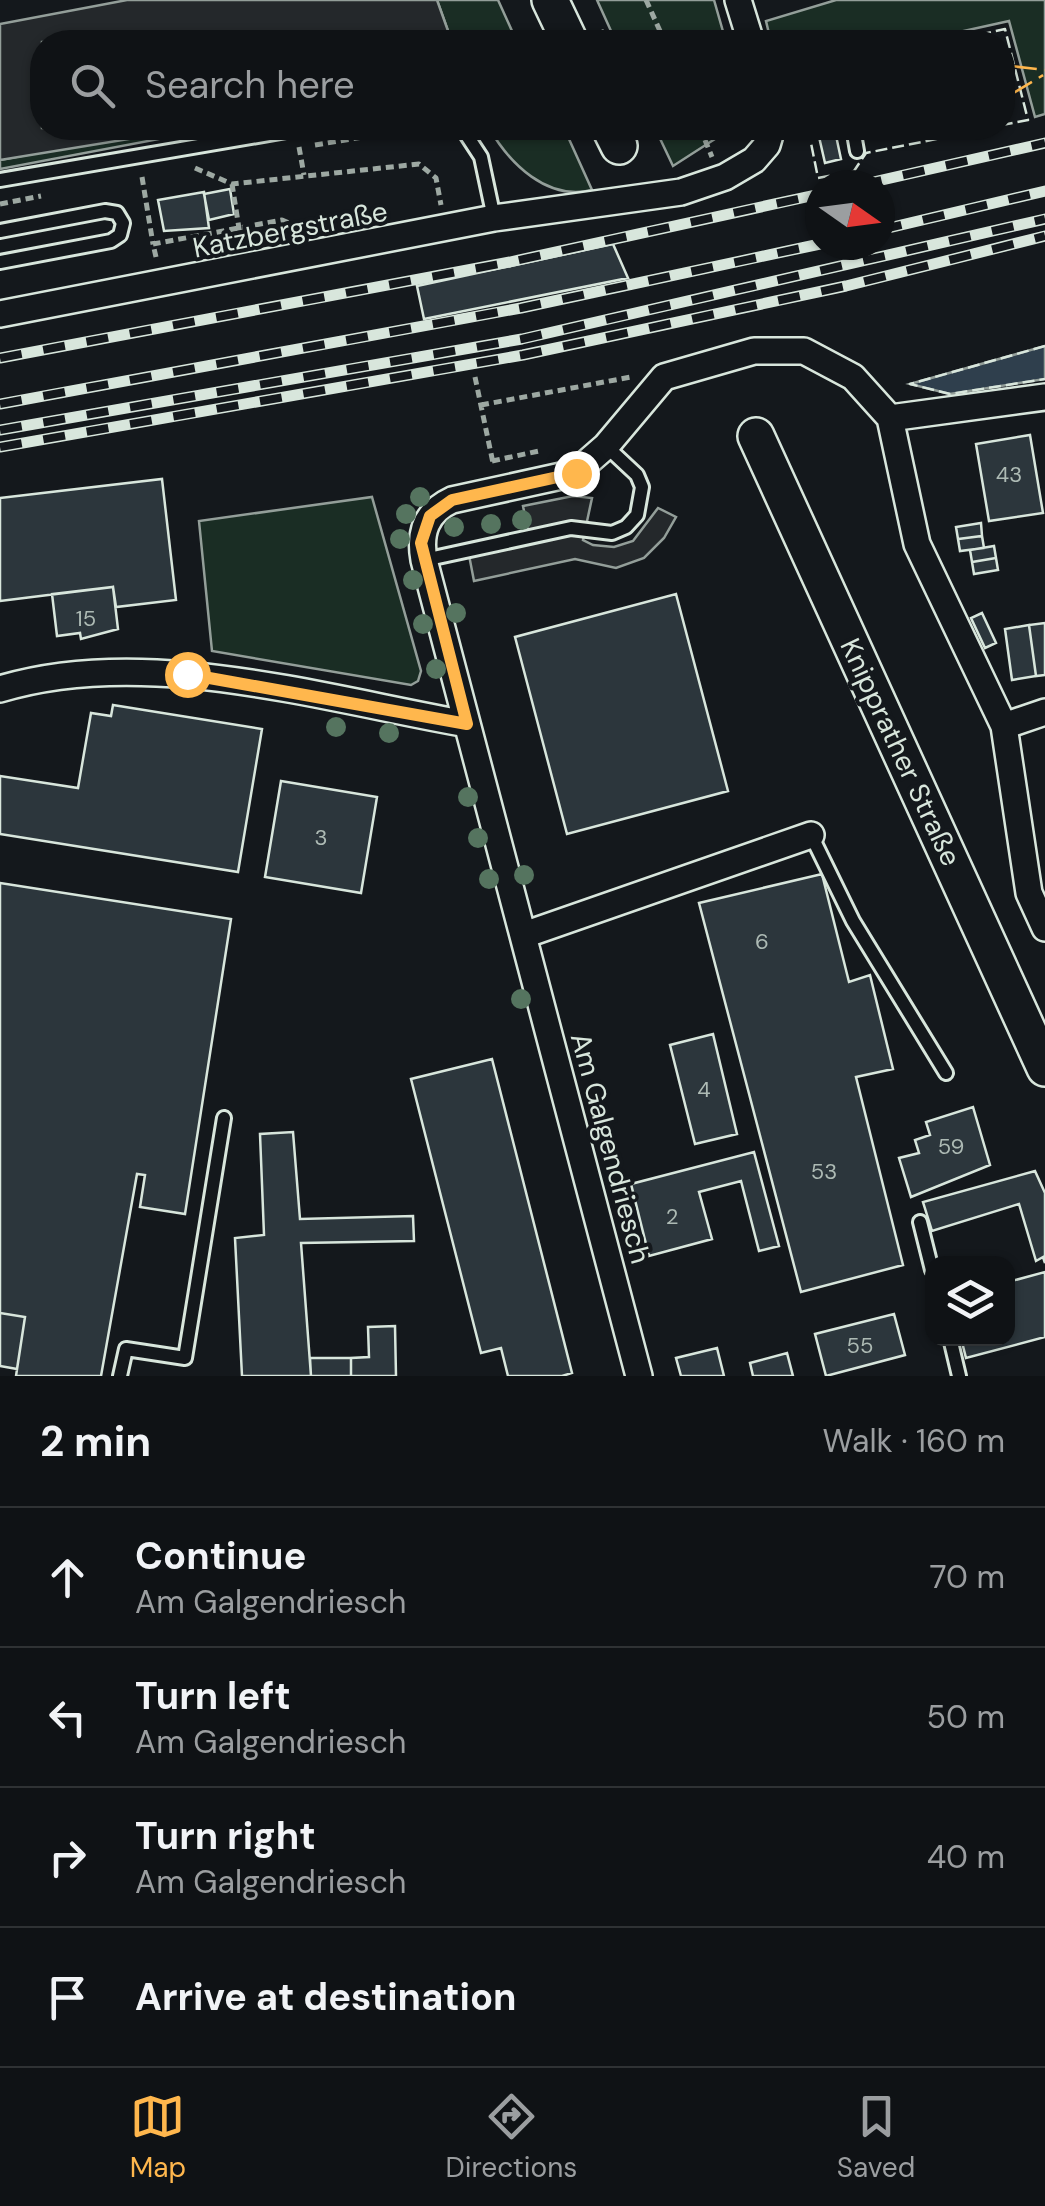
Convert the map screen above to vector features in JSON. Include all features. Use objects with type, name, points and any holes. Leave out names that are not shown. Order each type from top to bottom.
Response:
[{"type":"main road","points":[[550,0],[564,30]]},
{"type":"main road","name":"Knipprather Straße","points":[[756,436],[1045,1068]]},
{"type":"street","points":[[738,0],[747,30]]},
{"type":"street","name":"Katzbergstraße","points":[[0,314],[494,218],[681,192],[725,177],[754,160],[768,140]]},
{"type":"street","name":"Am Galgendriesch","points":[[639,1376],[424,560],[424,529],[439,506],[576,473],[606,446],[664,377],[754,351],[804,350],[853,376],[890,418]]},
{"type":"street","points":[[1045,397],[890,418],[917,544],[1004,726],[1029,893],[1045,928]]},
{"type":"street","points":[[0,689],[32,679],[187,674],[467,724]]},
{"type":"street","points":[[1004,726],[1045,712]]},
{"type":"street","points":[[524,935],[811,835]]},
{"type":"lane","points":[[0,180],[223,140]]},
{"type":"lane","points":[[469,140],[480,157],[494,218]]},
{"type":"lane","points":[[855,140],[858,152]]},
{"type":"lane","points":[[0,230],[106,210],[116,213],[123,223],[120,235],[111,241],[0,262]]},
{"type":"lane","points":[[424,560],[571,528],[612,532],[626,528],[637,516],[642,488],[636,474],[606,446]]},
{"type":"lane","points":[[811,835],[853,921],[946,1072]]},
{"type":"lane","points":[[120,1376],[126,1349],[185,1358],[224,1118]]},
{"type":"lane","points":[[920,1222],[928,1256]]},
{"type":"lane","points":[[952,1346],[959,1376]]},
{"type":"path","points":[[646,0],[660,30]]},
{"type":"path","points":[[304,175],[300,152],[359,140]]},
{"type":"path","points":[[189,145],[192,167],[232,184],[419,164],[432,172],[439,192]]},
{"type":"path","points":[[142,177],[157,263]]},
{"type":"path","points":[[232,184],[242,248]]},
{"type":"path","points":[[154,244],[282,220],[297,228],[309,226]]},
{"type":"path","points":[[481,405],[632,376],[628,386]]},
{"type":"path","points":[[474,377],[490,450]]},
{"type":"path","points":[[492,461],[547,450]]},
{"type":"green space","points":[[437,0],[498,0],[512,30],[448,30]]},
{"type":"green space","points":[[597,0],[714,0],[723,30],[611,30]]},
{"type":"green space","points":[[836,0],[1045,0],[1045,114],[1035,117],[1015,30],[1009,21],[968,30],[768,30],[766,21]]},
{"type":"green space","points":[[106,140],[154,140],[0,169],[0,160]]},
{"type":"green space","points":[[498,140],[569,140],[592,190],[576,192],[545,185],[508,154]]},
{"type":"green space","points":[[661,140],[713,140],[673,166]]},
{"type":"green space","points":[[372,497],[421,671],[418,681],[411,685],[212,651],[199,521]]},
{"type":"shaded area","points":[[127,0],[437,0],[448,30],[30,30],[30,140],[122,140],[0,160],[0,24]]},
{"type":"shaded area","points":[[573,496],[592,498],[583,540],[593,545],[614,547],[633,541],[658,508],[676,517],[664,538],[644,558],[616,568],[575,559],[474,581],[468,550],[529,536],[523,506]]},
{"type":"water","points":[[1045,346],[1045,379],[950,394],[910,384]]},
{"type":"building","points":[[820,140],[837,140],[841,159],[825,163]]},
{"type":"building","points":[[230,189],[234,214],[209,220],[204,194]]},
{"type":"building","points":[[204,192],[209,228],[164,231],[158,200]]},
{"type":"building","points":[[613,244],[628,278],[424,319],[417,286]]},
{"type":"building","points":[[1030,435],[1043,513],[989,521],[976,444]]},
{"type":"building","points":[[162,479],[176,600],[116,607],[113,587],[0,601],[0,498]]},
{"type":"building","points":[[981,523],[982,536],[958,539],[956,527]]},
{"type":"building","points":[[982,536],[984,548],[960,551],[958,539]]},
{"type":"building","points":[[994,546],[996,558],[972,562],[970,550]]},
{"type":"building","points":[[996,558],[998,570],[974,574],[972,562]]},
{"type":"building","points":[[113,587],[118,629],[81,639],[80,633],[57,636],[52,594]]},
{"type":"building","points":[[676,594],[728,791],[567,834],[515,637]]},
{"type":"building","points":[[982,613],[996,643],[985,648],[971,618]]},
{"type":"building","points":[[1045,623],[1045,675],[1036,676],[1029,625]]},
{"type":"building","points":[[1029,625],[1036,676],[1012,680],[1005,629]]},
{"type":"building","points":[[113,705],[262,729],[238,872],[0,834],[0,776],[78,788],[91,713],[111,716]]},
{"type":"building","points":[[281,781],[377,797],[361,893],[265,877]]},
{"type":"building","points":[[822,874],[849,982],[870,975],[893,1069],[856,1077],[903,1265],[801,1292],[699,903]]},
{"type":"building","points":[[0,883],[231,919],[185,1214],[140,1207],[145,1175],[137,1174],[101,1376],[16,1376],[25,1317],[0,1313]]},
{"type":"building","points":[[713,1034],[737,1134],[695,1144],[670,1045]]},
{"type":"building","points":[[492,1059],[572,1373],[562,1376],[508,1376],[501,1348],[481,1353],[411,1079]]},
{"type":"building","points":[[973,1107],[990,1165],[911,1197],[899,1158],[919,1153],[915,1140],[930,1135],[926,1122]]},
{"type":"building","points":[[293,1132],[300,1219],[413,1216],[414,1241],[301,1243],[311,1376],[242,1376],[235,1238],[264,1235],[260,1134]]},
{"type":"building","points":[[754,1152],[779,1246],[759,1251],[741,1181],[699,1192],[712,1239],[649,1256],[631,1184]]},
{"type":"building","points":[[1035,1171],[1045,1193],[1045,1263],[1043,1257],[1036,1261],[1019,1204],[932,1231],[923,1202]]},
{"type":"building","points":[[1045,1272],[1045,1337],[1015,1345],[1015,1280]]},
{"type":"building","points":[[0,1313],[25,1317],[17,1369],[0,1366]]},
{"type":"building","points":[[894,1314],[905,1355],[826,1376],[815,1334]]},
{"type":"building","points":[[395,1326],[396,1376],[351,1376],[351,1358],[369,1357],[368,1327]]},
{"type":"building","points":[[963,1346],[1011,1346],[966,1358]]},
{"type":"building","points":[[717,1348],[724,1376],[681,1376],[676,1358]]},
{"type":"building","points":[[787,1353],[793,1376],[753,1376],[750,1363]]},
{"type":"building","points":[[310,1358],[351,1358],[351,1376],[311,1376]]},
{"type":"railway","points":[[895,177],[1045,143]]},
{"type":"railway","points":[[895,226],[1045,191]]},
{"type":"railway","points":[[0,358],[510,262],[805,197]]},
{"type":"railway","points":[[0,430],[522,339],[1045,219]]},
{"type":"railway","points":[[0,447],[523,355],[846,286],[1045,236]]},
{"type":"railway","points":[[0,404],[521,308],[805,247]]},
{"type":"fence","points":[[1000,30],[1005,30]]},
{"type":"fence","points":[[1015,69],[1028,120],[1015,122]]},
{"type":"fence","points":[[810,140],[818,178],[854,171],[866,153],[932,140]]},
{"type":"fence","points":[[1045,346],[910,384],[950,394],[1045,379]]},
{"type":"power","points":[[1015,67],[1045,70]]},
{"type":"power","points":[[1015,92],[1045,74]]},
{"type":"route","points":[[187,674],[467,724],[424,560],[424,529],[439,506],[452,500],[576,473]]}]
